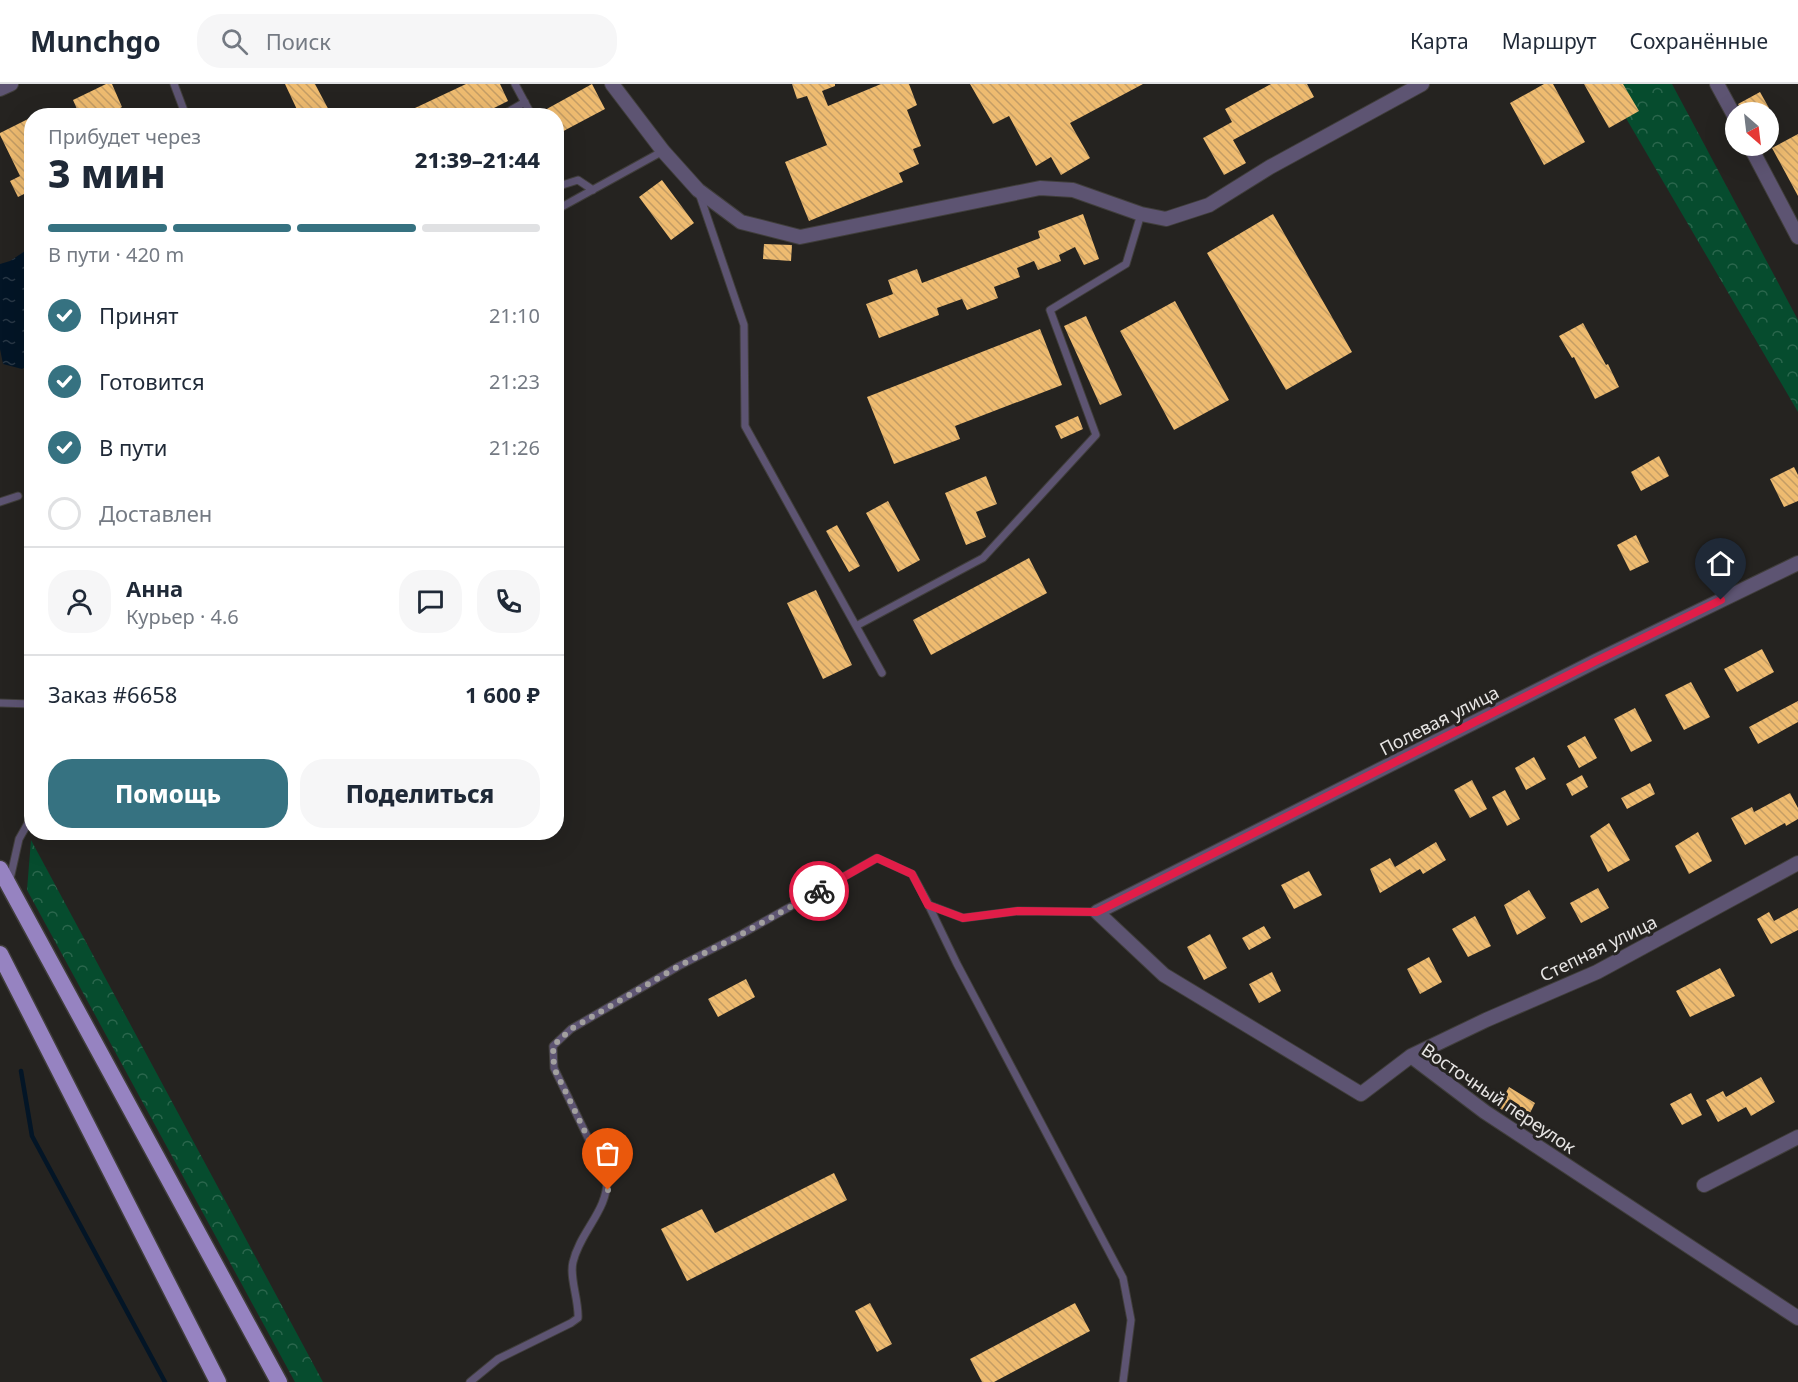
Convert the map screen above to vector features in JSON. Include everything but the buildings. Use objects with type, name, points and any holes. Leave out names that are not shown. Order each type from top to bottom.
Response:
[{"type":"main road","points":[[0,869],[280,1382]]},
{"type":"main road","points":[[0,954],[218,1382]]},
{"type":"street","points":[[0,89],[11,84]]},
{"type":"street","points":[[612,84],[663,151],[698,190],[741,222],[800,237],[1040,188],[1073,190],[1141,214],[1166,219],[1209,205],[1270,167],[1422,84]]},
{"type":"street","points":[[1717,84],[1727,102]]},
{"type":"street","points":[[1755,156],[1798,237]]},
{"type":"street","name":"Полевая улица","points":[[1097,912],[1596,661],[1798,563]]},
{"type":"street","name":"Степная улица","points":[[1411,1056],[1486,1020],[1597,972],[1798,863]]},
{"type":"street","name":"Восточный переулок","points":[[1097,912],[1164,975],[1361,1094],[1411,1056],[1485,1112],[1798,1318]]},
{"type":"street","points":[[1704,1185],[1798,1137]]},
{"type":"lane","points":[[174,84],[183,108]]},
{"type":"lane","points":[[515,84],[528,108]]},
{"type":"lane","points":[[515,108],[525,102]]},
{"type":"lane","points":[[564,206],[663,151]]},
{"type":"lane","points":[[564,184],[578,180],[593,190]]},
{"type":"lane","points":[[698,190],[744,325],[745,426],[882,673]]},
{"type":"lane","points":[[856,626],[983,558],[1096,435],[1050,310],[1126,264],[1141,214]]},
{"type":"lane","points":[[0,502],[18,496]]},
{"type":"lane","points":[[0,703],[24,704]]},
{"type":"lane","points":[[8,884],[19,839],[24,830]]},
{"type":"lane","points":[[470,1382],[498,1359],[578,1318],[572,1265],[576,1252],[604,1201],[608,1190],[607,1177],[554,1068],[553,1046],[571,1029],[669,971],[740,935],[877,858],[912,874],[1123,1278],[1131,1320],[1123,1382]]},
{"type":"lane","points":[[928,905],[963,918],[1018,911],[1097,912]]},
{"type":"green space","points":[[1606,84],[1672,84],[1798,320],[1798,412]]},
{"type":"green space","points":[[31,840],[323,1382],[295,1382],[27,890]]},
{"type":"water","points":[[24,252],[24,368],[22,369],[3,364],[0,349],[0,264],[10,261]]},
{"type":"waterway","points":[[21,1071],[32,1136],[165,1382]]},
{"type":"way so far","points":[[608,1190],[607,1177],[554,1068],[553,1046],[571,1029],[679,966],[819,891]]},
{"type":"route","points":[[819,891],[877,858],[912,874],[928,905],[963,918],[1018,911],[1097,912],[1721,600]]}]
